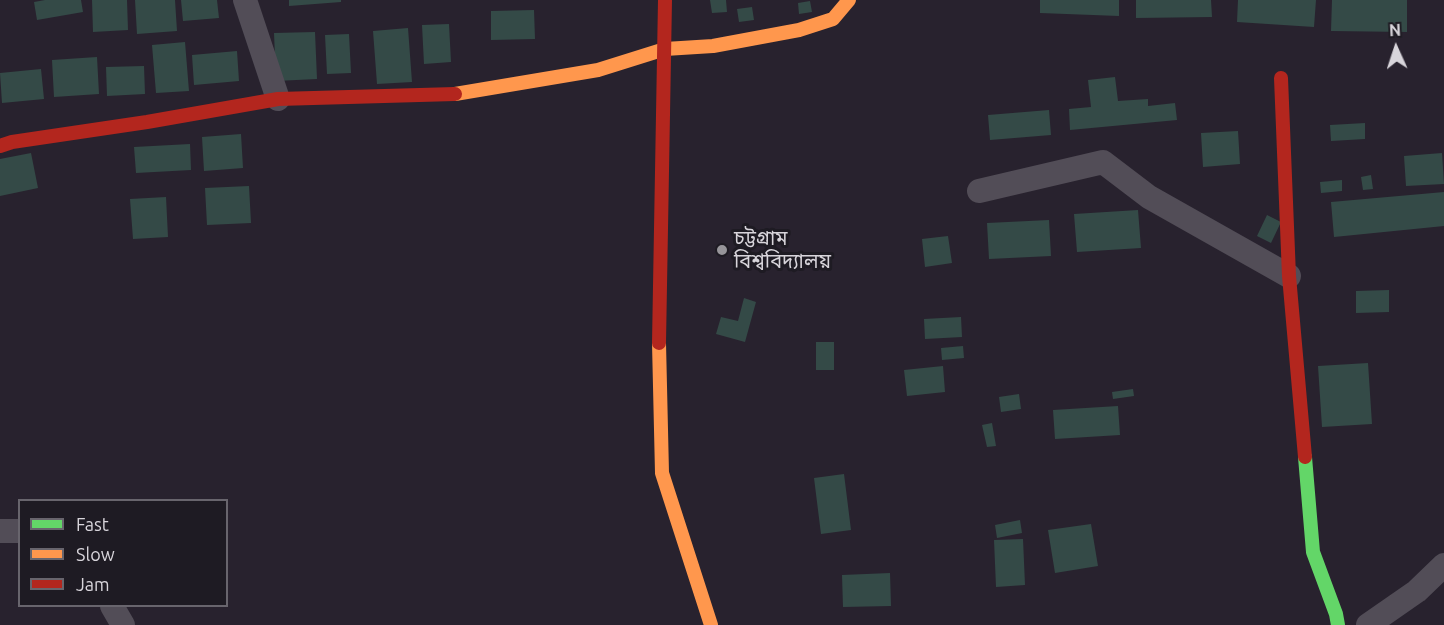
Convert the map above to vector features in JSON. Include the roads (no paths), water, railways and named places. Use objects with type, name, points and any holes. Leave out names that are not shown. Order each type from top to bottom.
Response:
[{"type":"street","points":[[244,0],[278,99]]},
{"type":"street","points":[[665,0],[659,363],[662,473],[711,625]]},
{"type":"street","points":[[0,146],[12,142],[278,99],[458,94],[598,69],[665,49],[713,46],[799,30],[832,19],[849,0]]},
{"type":"street","points":[[1281,78],[1289,276],[1313,552],[1338,625]]},
{"type":"street","points":[[979,191],[1103,162],[1149,197],[1289,276]]},
{"type":"street","points":[[0,531],[18,531]]},
{"type":"street","points":[[1368,625],[1418,591],[1444,565]]},
{"type":"street","points":[[113,607],[123,625]]},
{"type":"place","name":"চট্টগ্রাম বিশ্ববিদ্যালয়","points":[[722,250]]}]
